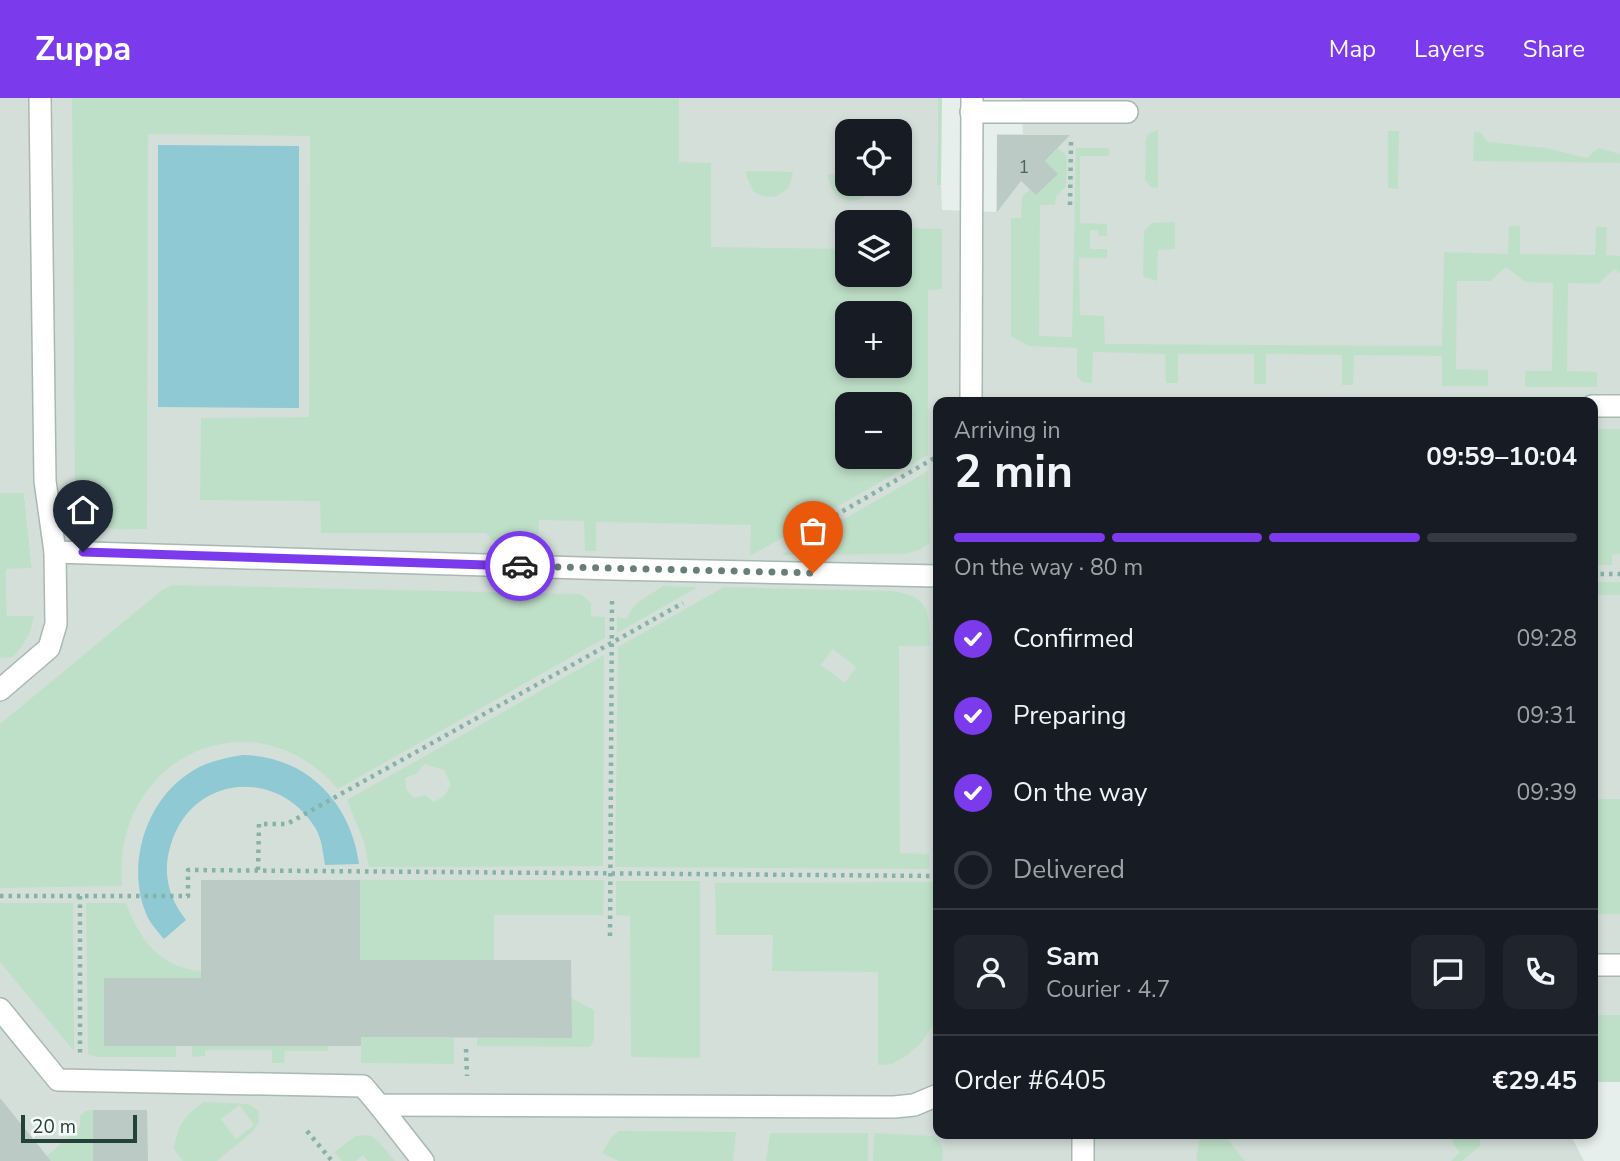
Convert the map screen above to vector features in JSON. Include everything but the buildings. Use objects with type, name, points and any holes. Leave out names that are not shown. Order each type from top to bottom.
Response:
[{"type":"street","points":[[0,690],[49,648],[54,638],[57,596],[55,552],[45,481],[40,98]]},
{"type":"street","points":[[971,397],[971,105],[1127,112]]},
{"type":"street","points":[[1598,406],[1620,406]]},
{"type":"street","points":[[55,552],[933,576]]},
{"type":"street","points":[[1598,965],[1620,965]]},
{"type":"street","points":[[0,1009],[58,1080],[363,1086],[423,1161]]},
{"type":"street","points":[[379,1105],[894,1107],[914,1105],[933,1096]]},
{"type":"street","points":[[1083,1139],[1083,1161]]},
{"type":"path","points":[[1070,205],[1071,142]]},
{"type":"path","points":[[786,544],[933,459]]},
{"type":"path","points":[[610,936],[613,569]]},
{"type":"path","points":[[1598,574],[1620,574]]},
{"type":"path","points":[[258,870],[258,824],[287,824],[692,597]]},
{"type":"path","points":[[0,896],[188,896],[188,870],[933,876]]},
{"type":"path","points":[[79,1081],[80,896]]},
{"type":"path","points":[[307,1131],[332,1161]]},
{"type":"shaded area","points":[[0,98],[938,98],[937,184],[941,185],[942,210],[996,212],[997,134],[1023,134],[1021,98],[1620,98],[1620,1082],[1598,1082],[1598,397],[933,397],[933,1139],[1573,1139],[1584,1161],[0,1161],[0,658],[25,641],[33,624],[33,616],[7,616],[6,569],[32,567],[24,493],[0,493]]},
{"type":"green space","points":[[72,98],[679,98],[679,162],[711,163],[711,247],[835,249],[835,287],[912,287],[912,228],[942,229],[942,289],[928,290],[928,455],[912,464],[912,392],[835,392],[835,469],[903,469],[750,556],[751,525],[596,522],[596,551],[585,551],[584,521],[539,520],[538,549],[503,547],[486,533],[321,533],[320,501],[200,500],[201,418],[309,417],[310,136],[148,134],[147,529],[110,528],[89,522],[80,516],[69,493],[75,492]]},
{"type":"green space","points":[[938,98],[942,98],[941,185],[937,185]]},
{"type":"green space","points":[[1158,130],[1158,188],[1151,187],[1145,180],[1146,139],[1149,133]]},
{"type":"green space","points":[[1388,131],[1399,131],[1398,189],[1388,188]]},
{"type":"green space","points":[[1474,132],[1480,132],[1488,142],[1546,148],[1587,158],[1598,148],[1620,154],[1620,163],[1473,161]]},
{"type":"green space","points":[[1058,148],[1067,156],[1066,186],[1056,197],[1055,205],[1040,205],[1039,336],[1072,337],[1076,148],[1109,148],[1109,156],[1080,156],[1080,223],[1107,224],[1107,236],[1099,236],[1098,231],[1090,230],[1090,249],[1107,249],[1107,258],[1079,258],[1080,315],[1104,316],[1105,344],[1442,346],[1444,252],[1508,254],[1509,226],[1520,226],[1520,254],[1595,255],[1596,227],[1607,227],[1606,255],[1620,256],[1620,273],[1614,269],[1598,284],[1568,283],[1567,371],[1597,372],[1597,387],[1525,387],[1525,371],[1552,371],[1553,283],[1525,282],[1506,267],[1490,281],[1457,281],[1456,369],[1488,370],[1488,386],[1442,386],[1442,356],[1354,355],[1353,385],[1342,385],[1342,355],[1266,354],[1266,384],[1254,384],[1254,354],[1178,354],[1178,383],[1166,383],[1165,354],[1093,352],[1092,383],[1082,382],[1077,376],[1077,348],[1029,346],[1011,336],[1011,218],[1021,218],[1022,197],[1030,189],[1036,195],[1057,174],[1045,161]]},
{"type":"green space","points":[[746,171],[793,172],[789,187],[777,196],[768,197],[754,192]]},
{"type":"green space","points":[[828,174],[835,174],[835,193]]},
{"type":"green space","points":[[839,196],[865,196],[855,200]]},
{"type":"green space","points":[[1175,222],[1175,249],[1158,250],[1157,281],[1144,277],[1144,231],[1152,223]]},
{"type":"green space","points":[[1598,429],[1620,429],[1620,554],[1612,555],[1612,565],[1598,565]]},
{"type":"green space","points":[[928,471],[930,543],[919,550],[905,554],[781,555]]},
{"type":"green space","points":[[0,493],[24,493],[32,568],[6,569],[7,616],[34,616],[24,643],[13,657],[0,658]]},
{"type":"green space","points":[[1598,582],[1620,582],[1620,595],[1598,595]]},
{"type":"green space","points":[[172,585],[581,594],[591,603],[591,616],[605,617],[605,638],[338,789],[303,760],[266,745],[229,743],[193,753],[163,773],[139,803],[125,841],[122,886],[0,888],[0,724],[162,590]]},
{"type":"green space","points":[[662,586],[698,587],[617,633],[617,617],[627,619],[638,602]]},
{"type":"green space","points":[[724,587],[891,591],[914,597],[921,602],[928,615],[930,646],[899,646],[900,853],[929,854],[929,869],[615,867],[618,647]],"holes":[[[833,649],[856,667],[845,683],[821,665]]]},
{"type":"green space","points":[[604,655],[603,866],[369,867],[364,842],[347,800]],"holes":[[[425,764],[444,770],[451,785],[444,796],[434,802],[425,795],[414,798],[406,789],[405,778],[416,774]]]},
{"type":"green space","points":[[1598,799],[1620,799],[1620,914],[1598,914]]},
{"type":"green space","points":[[360,880],[604,880],[603,915],[494,915],[494,960],[360,960]]},
{"type":"green space","points":[[616,881],[700,881],[700,1058],[631,1057],[630,916],[616,915]]},
{"type":"green space","points":[[933,882],[933,1026],[920,1044],[906,1056],[892,1064],[878,1065],[878,972],[772,971],[773,935],[716,935],[715,883]]},
{"type":"green space","points":[[0,903],[73,903],[74,1051],[0,962]]},
{"type":"green space","points":[[86,903],[126,903],[138,929],[153,949],[174,964],[201,971],[201,978],[104,978],[104,1046],[176,1046],[176,1057],[96,1057],[88,1054]]},
{"type":"green space","points":[[571,998],[594,1010],[594,1040],[590,1047],[477,1046],[477,1038],[571,1038]]},
{"type":"green space","points":[[1598,1015],[1620,1015],[1620,1082],[1598,1082]]},
{"type":"green space","points":[[361,1037],[454,1038],[454,1064],[361,1063]]},
{"type":"green space","points":[[192,1046],[328,1046],[328,1051],[285,1051],[284,1063],[272,1063],[272,1050],[205,1050],[205,1056],[192,1057]]},
{"type":"green space","points":[[204,1102],[248,1104],[258,1110],[259,1122],[252,1132],[217,1161],[183,1161],[174,1149],[176,1140],[183,1121]],"holes":[[[239,1105],[254,1125],[236,1139],[221,1119]]]},
{"type":"green space","points":[[93,1110],[93,1161],[51,1161],[47,1156],[80,1127],[80,1116]]},
{"type":"green space","points":[[619,1131],[736,1132],[733,1161],[619,1161],[602,1153]]},
{"type":"green space","points":[[868,1133],[868,1161],[766,1161],[770,1134]]},
{"type":"green space","points":[[874,1133],[933,1136],[942,1147],[943,1153],[942,1161],[873,1161]]},
{"type":"green space","points":[[369,1135],[377,1140],[395,1161],[368,1161],[363,1155],[356,1161],[342,1161],[334,1152],[356,1136]]},
{"type":"green space","points":[[1200,1139],[1229,1139],[1245,1161],[1198,1161],[1196,1158]]},
{"type":"green space","points":[[1452,1139],[1480,1139],[1480,1146],[1462,1161],[1451,1161],[1460,1152]]},
{"type":"water","points":[[158,145],[299,146],[299,408],[158,407]]},
{"type":"water","points":[[243,755],[266,757],[287,764],[322,787],[336,803],[346,821],[359,864],[325,865],[316,829],[300,809],[281,795],[259,788],[237,787],[216,792],[197,803],[182,821],[171,844],[167,864],[168,884],[186,920],[164,939],[148,918],[138,879],[143,838],[150,819],[160,802],[188,774],[221,759]]},
{"type":"way so far","points":[[520,566],[813,573]]},
{"type":"route","points":[[83,552],[520,566]]}]
